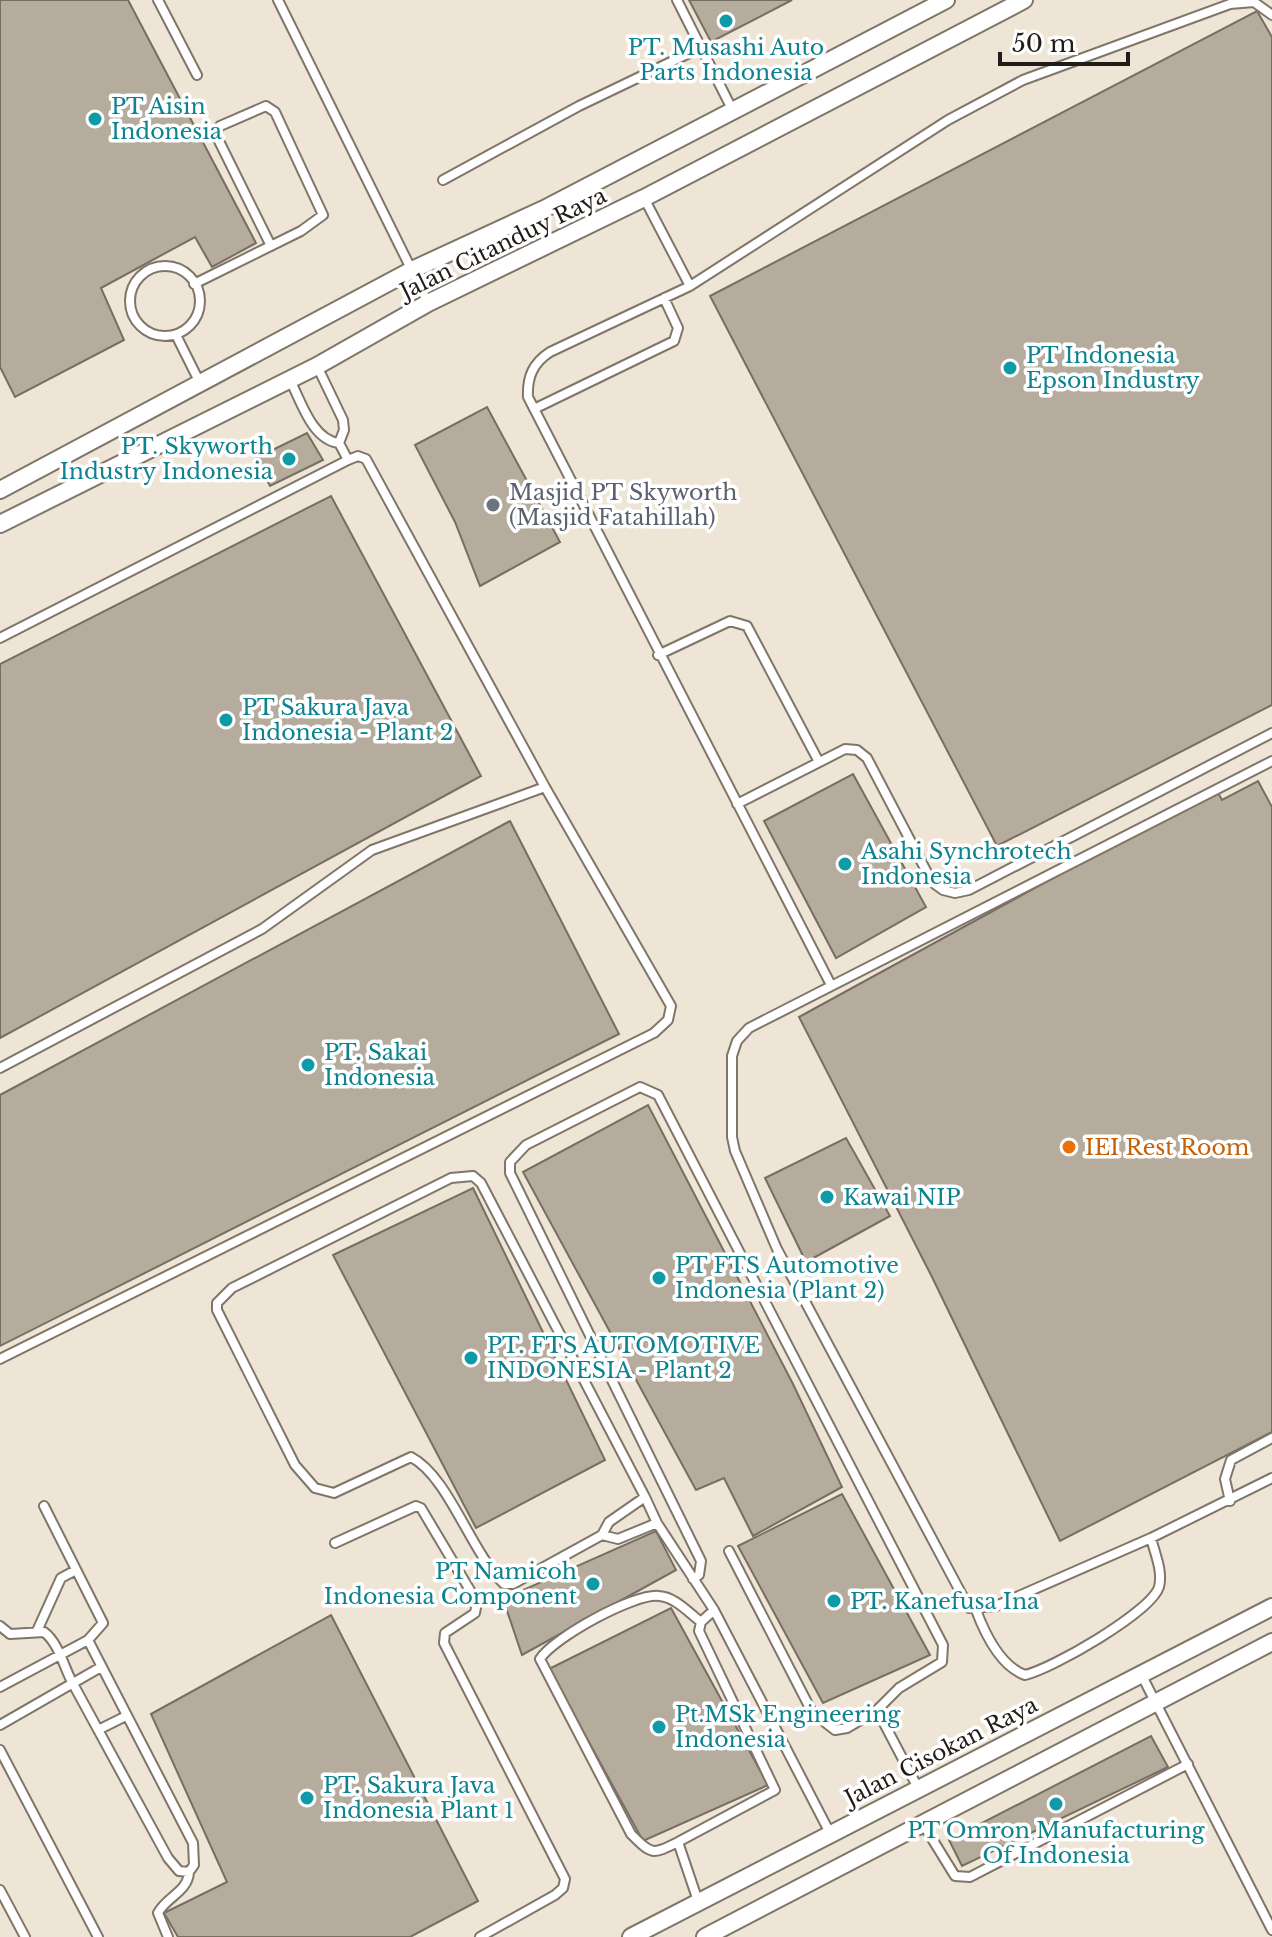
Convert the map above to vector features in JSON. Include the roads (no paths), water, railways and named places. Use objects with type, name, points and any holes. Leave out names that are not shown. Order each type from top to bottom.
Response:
[{"type":"street","name":"Jalan Citanduy Raya","points":[[0,490],[412,270],[544,209],[946,0]]},
{"type":"street","name":"Jalan Citanduy Raya","points":[[0,524],[317,366],[428,303],[644,198],[1024,0]]},
{"type":"street","name":"Jalan Cisokan Raya","points":[[631,1937],[1272,1607]]},
{"type":"street","points":[[705,1937],[1272,1642]]},
{"type":"lane","points":[[158,0],[197,75]]},
{"type":"lane","points":[[278,0],[428,303]]},
{"type":"lane","points":[[677,0],[734,111]]},
{"type":"lane","points":[[831,985],[658,655],[528,397],[527,383],[538,360],[690,286],[948,120],[1023,80],[1230,4],[1254,2],[1272,15]]},
{"type":"lane","points":[[443,180],[579,106],[702,47]]},
{"type":"lane","points":[[194,284],[271,246],[321,219],[324,212],[275,112],[266,106],[220,126],[215,133],[271,246]]},
{"type":"lane","points":[[644,198],[690,286]]},
{"type":"lane","points":[[164,266],[175,267],[189,275],[194,284],[199,290],[199,308],[191,325],[176,335],[161,336],[147,332],[136,322],[130,308],[130,293],[138,277],[164,266]]},
{"type":"lane","points":[[534,409],[658,352],[674,341],[678,328],[664,298]]},
{"type":"lane","points":[[176,335],[201,384]]},
{"type":"lane","points":[[317,366],[343,420],[344,430],[339,443],[348,460]]},
{"type":"lane","points":[[290,379],[318,433],[328,442],[339,443]]},
{"type":"lane","points":[[0,638],[358,456],[374,469],[545,787],[671,1006],[668,1020],[654,1033],[0,1359]]},
{"type":"lane","points":[[658,655],[730,621],[740,621],[747,626],[819,762]]},
{"type":"lane","points":[[737,804],[845,749],[857,750],[867,758],[932,882],[943,890],[955,893],[969,890],[1029,860],[1272,733]]},
{"type":"lane","points":[[1151,1538],[1160,1572],[1158,1589],[1148,1605],[1048,1668],[1025,1675],[997,1651],[976,1610],[962,1599],[777,1249],[735,1151],[732,1056],[737,1041],[749,1028],[1272,761]]},
{"type":"lane","points":[[0,1068],[262,929],[372,850],[545,787]]},
{"type":"lane","points":[[693,1579],[699,1575],[701,1561],[510,1173],[510,1162],[526,1145],[640,1087],[658,1095],[943,1645],[942,1662],[899,1688],[877,1710],[847,1728],[835,1730],[812,1712],[729,1551]]},
{"type":"lane","points":[[645,1497],[609,1522],[602,1535],[509,1585],[500,1581],[483,1559],[433,1476],[411,1457],[334,1493],[315,1488],[295,1465],[217,1310],[220,1297],[232,1288],[451,1178],[473,1176],[481,1183],[645,1497],[657,1523],[714,1610],[830,1833]]},
{"type":"lane","points":[[1230,1501],[1225,1479],[1231,1460],[1272,1438]]},
{"type":"lane","points":[[976,1610],[996,1606],[1151,1538],[1272,1478]]},
{"type":"lane","points":[[0,1687],[88,1640],[103,1623],[44,1506]]},
{"type":"lane","points":[[335,1543],[416,1506],[421,1508],[477,1602],[475,1613],[445,1633],[444,1643],[565,1879],[563,1888],[555,1895],[480,1937]]},
{"type":"lane","points":[[602,1535],[618,1539],[657,1523]]},
{"type":"lane","points":[[37,1631],[61,1578],[76,1570]]},
{"type":"lane","points":[[701,1622],[665,1597],[647,1595],[556,1642],[540,1659],[631,1834],[650,1852],[678,1842],[775,1790],[699,1631],[701,1622],[714,1610]]},
{"type":"lane","points":[[0,1626],[10,1634],[37,1631],[51,1637],[72,1682],[168,1858],[179,1871],[189,1872]]},
{"type":"lane","points":[[88,1640],[193,1843],[194,1865],[186,1885],[158,1913],[168,1937]]},
{"type":"lane","points":[[0,1725],[101,1667]]},
{"type":"lane","points":[[1141,1674],[1272,1930]]},
{"type":"lane","points":[[877,1710],[918,1788]]},
{"type":"lane","points":[[98,1730],[126,1716]]},
{"type":"lane","points":[[0,1750],[98,1937]]},
{"type":"lane","points":[[923,1824],[955,1876],[970,1877],[1188,1764]]},
{"type":"lane","points":[[678,1842],[699,1902]]},
{"type":"lane","points":[[0,1890],[25,1937]]},
{"type":"place","name":"PT. Musashi Auto Parts Indonesia","points":[[726,21]]},
{"type":"place","name":"PT Aisin Indonesia","points":[[95,119]]},
{"type":"place","name":"PT Indonesia Epson Industry","points":[[1010,368]]},
{"type":"place","name":"PT. Skyworth Industry Indonesia","points":[[289,459]]},
{"type":"place","name":"Masjid PT Skyworth (Masjid Fatahillah)","points":[[493,505]]},
{"type":"place","name":"PT Sakura Java Indonesia - Plant 2","points":[[226,720]]},
{"type":"place","name":"Asahi Synchrotech Indonesia","points":[[845,864]]},
{"type":"place","name":"PT. Sakai Indonesia","points":[[308,1065]]},
{"type":"place","name":"IEI Rest Room","points":[[1069,1147]]},
{"type":"place","name":"Kawai NIP","points":[[827,1197]]},
{"type":"place","name":"PT FTS Automotive Indonesia (Plant 2)","points":[[659,1278]]},
{"type":"place","name":"PT. FTS AUTOMOTIVE INDONESIA - Plant 2","points":[[471,1358]]},
{"type":"place","name":"PT Namicoh Indonesia Component","points":[[593,1584]]},
{"type":"place","name":"PT. Kanefusa Ina","points":[[834,1601]]},
{"type":"place","name":"Pt.MSk Engineering Indonesia","points":[[659,1727]]},
{"type":"place","name":"PT. Sakura Java Indonesia Plant 1","points":[[307,1798]]},
{"type":"place","name":"PT Omron Manufacturing Of Indonesia","points":[[1056,1804]]}]
